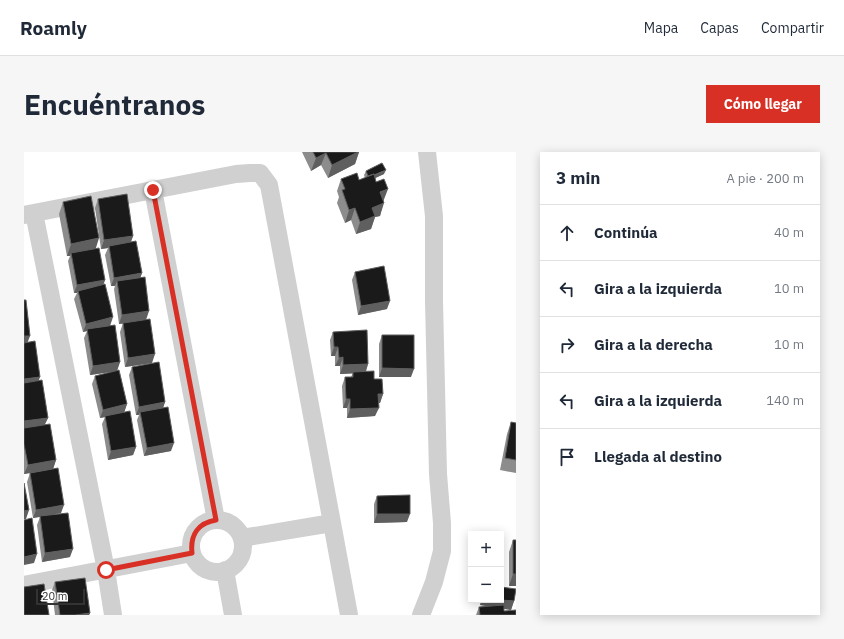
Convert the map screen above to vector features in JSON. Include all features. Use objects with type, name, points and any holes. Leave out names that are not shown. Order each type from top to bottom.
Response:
[{"type":"street","points":[[421,615],[434,582],[442,551],[442,523],[438,474],[434,316],[434,216],[427,152]]},
{"type":"street","points":[[113,615],[106,570],[29,214],[236,174],[260,173],[269,184],[349,615]]},
{"type":"street","points":[[153,190],[216,520]]},
{"type":"street","points":[[209,521],[224,521],[232,525],[242,538],[243,546],[238,561],[226,570],[217,572],[202,567],[192,553],[191,545],[196,531],[209,521]]},
{"type":"street","points":[[242,538],[332,523]]},
{"type":"street","points":[[24,585],[192,553]]},
{"type":"street","points":[[226,570],[233,615]]},
{"type":"building","points":[[313,152],[358,152],[332,165],[326,153],[316,158]]},
{"type":"building","points":[[382,163],[386,170],[368,176],[366,171]]},
{"type":"building","points":[[357,173],[359,180],[374,174],[376,182],[384,179],[388,189],[380,192],[384,203],[372,208],[375,216],[360,222],[355,208],[349,210],[342,190],[345,189],[341,179]]},
{"type":"building","points":[[127,194],[133,236],[104,240],[98,199]]},
{"type":"building","points":[[91,196],[99,238],[71,244],[63,202]]},
{"type":"building","points":[[136,241],[142,273],[114,278],[109,246]]},
{"type":"building","points":[[99,248],[105,280],[77,285],[71,253]]},
{"type":"building","points":[[384,266],[390,301],[361,306],[355,272]]},
{"type":"building","points":[[145,277],[149,311],[122,315],[117,281]]},
{"type":"building","points":[[105,284],[113,317],[86,324],[78,291]]},
{"type":"building","points":[[24,300],[26,300],[30,336],[24,336]]},
{"type":"building","points":[[150,319],[155,354],[128,358],[123,323]]},
{"type":"building","points":[[115,325],[120,362],[93,366],[87,329]]},
{"type":"building","points":[[367,330],[368,364],[343,365],[343,357],[339,358],[338,347],[334,347],[333,332]]},
{"type":"building","points":[[382,335],[414,335],[414,369],[382,368]]},
{"type":"building","points":[[35,341],[40,377],[24,379],[24,343]]},
{"type":"building","points":[[159,362],[165,402],[139,407],[132,367]]},
{"type":"building","points":[[119,370],[127,404],[103,410],[95,376]]},
{"type":"building","points":[[374,371],[374,379],[382,379],[383,394],[378,394],[379,408],[350,409],[350,399],[346,399],[345,377],[353,377],[353,372]]},
{"type":"building","points":[[42,380],[48,418],[24,421],[24,383]]},
{"type":"building","points":[[168,407],[174,443],[147,448],[140,412]]},
{"type":"building","points":[[130,411],[136,447],[111,451],[105,416]]},
{"type":"building","points":[[511,422],[516,423],[516,460],[505,458]]},
{"type":"building","points":[[50,424],[56,460],[28,465],[24,444],[24,428]]},
{"type":"building","points":[[58,468],[64,505],[36,510],[30,473]]},
{"type":"building","points":[[24,483],[29,510],[24,511]]},
{"type":"building","points":[[410,495],[410,514],[377,514],[377,496]]},
{"type":"building","points":[[68,513],[73,549],[45,553],[40,516]]},
{"type":"building","points":[[32,518],[37,554],[24,557],[24,520]]},
{"type":"building","points":[[513,540],[516,540],[516,574],[513,574]]},
{"type":"building","points":[[85,578],[90,613],[60,615],[55,582]]},
{"type":"building","points":[[44,584],[49,615],[24,615],[24,587]]},
{"type":"building","points":[[504,587],[516,589],[514,601],[504,600]]},
{"type":"building","points":[[504,605],[504,611],[516,610],[516,615],[480,615],[479,607]]},
{"type":"route","points":[[106,570],[192,553],[191,545],[196,531],[209,521],[216,520],[153,190]]}]
